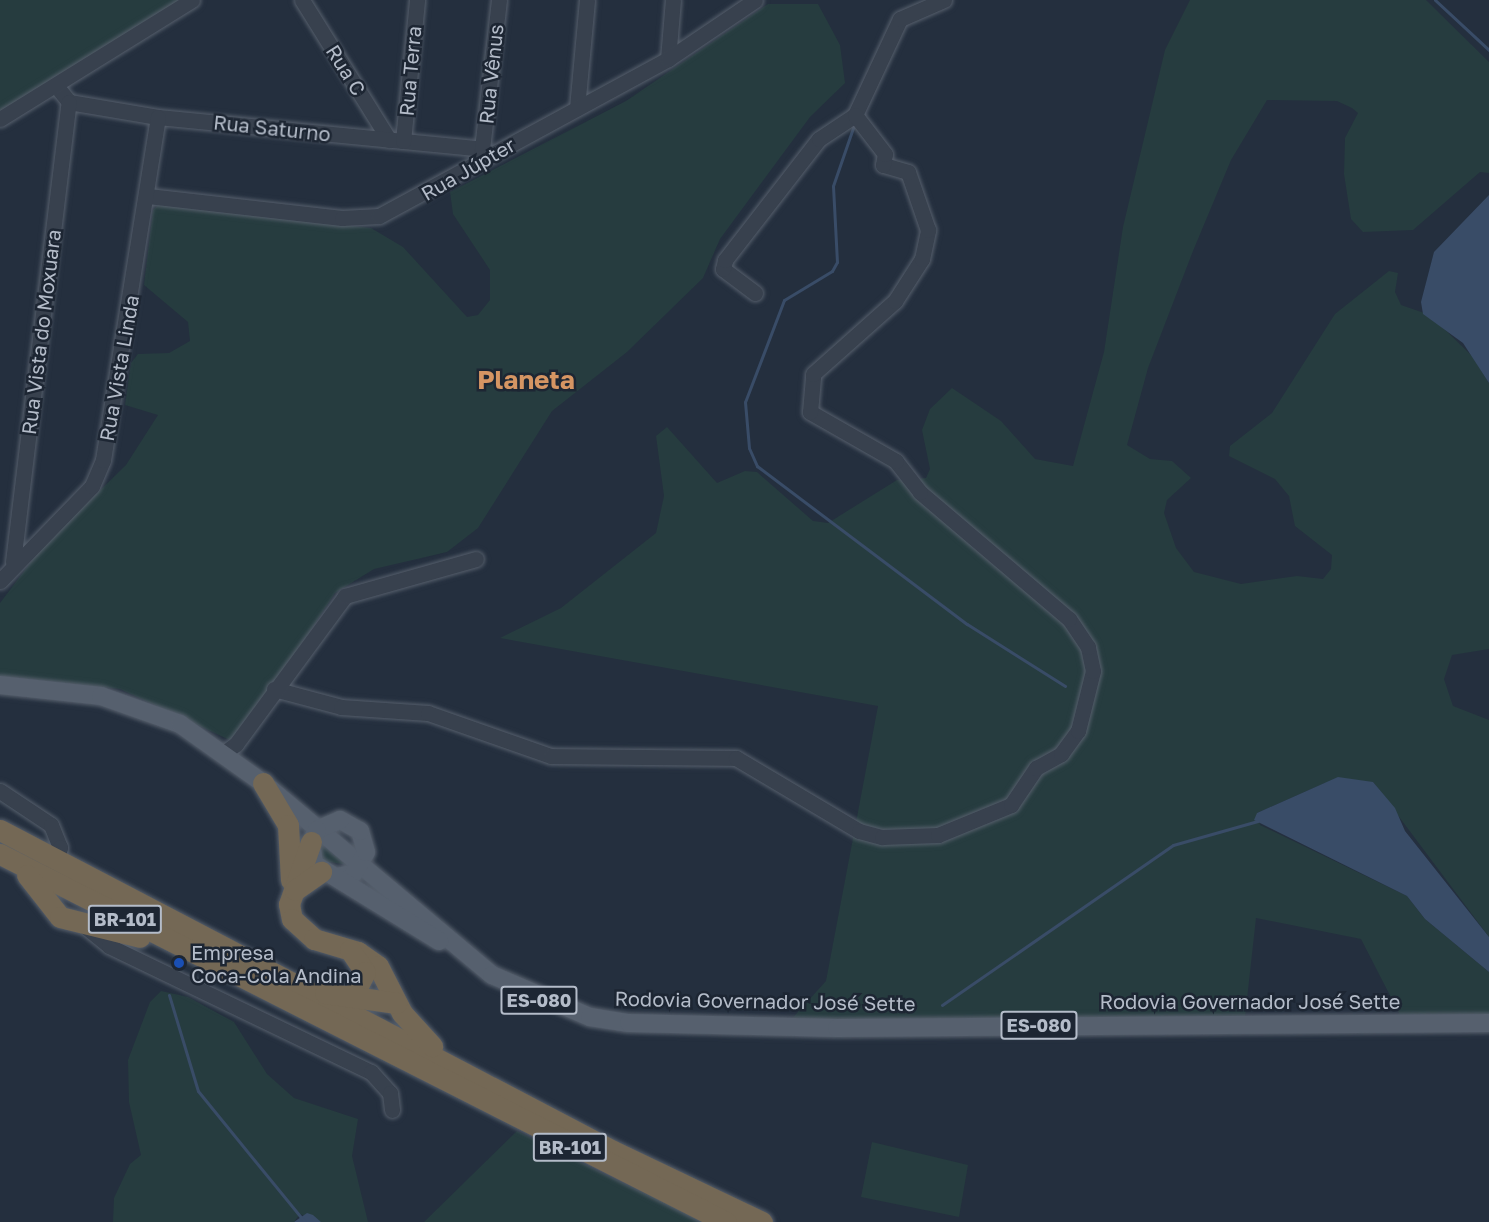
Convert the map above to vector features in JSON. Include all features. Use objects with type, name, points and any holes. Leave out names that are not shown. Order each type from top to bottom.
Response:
[{"type":"highway","points":[[263,783],[292,838],[293,894]]},
{"type":"highway","name":"BR-101","points":[[0,830],[455,1067],[762,1222]]},
{"type":"highway","points":[[319,831],[289,909],[299,929],[350,950],[378,966],[399,1008],[455,1067]]},
{"type":"highway","name":"BR-101","points":[[0,855],[58,896],[187,951],[726,1222]]},
{"type":"highway","points":[[293,894],[329,874]]},
{"type":"highway","points":[[98,882],[58,896],[60,917],[80,923],[110,937],[187,951]]},
{"type":"highway","points":[[350,950],[365,972],[353,996]]},
{"type":"highway","points":[[263,989],[279,991],[383,1042],[397,1036],[399,1008]]},
{"type":"highway","points":[[312,992],[353,996],[399,1008]]},
{"type":"main road","points":[[0,685],[114,699],[180,724],[224,753],[263,783],[319,831],[363,859]]},
{"type":"main road","points":[[319,831],[351,824],[360,831],[363,859]]},
{"type":"main road","points":[[319,831],[314,864],[423,935],[458,948]]},
{"type":"main road","points":[[329,874],[363,859]]},
{"type":"main road","name":"Rodovia Governador José Sette","points":[[363,859],[403,903],[492,975],[547,1003],[629,1023],[837,1028],[1489,1023]]},
{"type":"street","points":[[0,119],[57,87],[192,0]]},
{"type":"street","name":"Rua C","points":[[302,0],[396,141]]},
{"type":"street","name":"Rua Terra","points":[[396,141],[417,0]]},
{"type":"street","name":"Rua Vênus","points":[[482,155],[499,0]]},
{"type":"street","points":[[578,108],[587,0]]},
{"type":"street","points":[[668,59],[673,0]]},
{"type":"street","name":"Rua Júpter","points":[[148,196],[362,219],[400,208],[482,155],[578,108],[668,59],[754,0]]},
{"type":"street","points":[[755,293],[723,269],[725,260],[819,139],[855,115],[894,27],[909,14],[944,0]]},
{"type":"street","points":[[57,87],[69,102]]},
{"type":"street","name":"Rua Saturno","points":[[69,102],[158,117],[396,141],[482,155]]},
{"type":"street","name":"Rua Vista do Moxuara","points":[[13,562],[69,102]]},
{"type":"street","points":[[274,689],[341,706],[428,712],[552,756],[736,758],[859,831],[882,837],[938,835],[1011,805],[1036,768],[1061,754],[1078,731],[1090,693],[1088,646],[1069,619],[920,492],[896,461],[810,412],[813,374],[895,301],[922,259],[927,230],[908,172],[884,165],[885,154],[855,115]]},
{"type":"street","name":"Rua Vista Linda","points":[[0,581],[13,562],[87,491],[103,460],[148,196],[158,117]]},
{"type":"street","points":[[224,753],[345,596],[476,559]]},
{"type":"street","points":[[0,791],[51,825],[57,833],[57,860]]},
{"type":"street","points":[[110,937],[371,1072],[390,1093],[392,1110]]},
{"type":"green space","points":[[0,0],[190,0],[0,112]]},
{"type":"green space","points":[[1190,0],[1426,0],[1489,62],[1489,173],[1480,172],[1413,230],[1363,232],[1351,219],[1344,174],[1345,138],[1358,113],[1337,101],[1267,100],[1231,160],[1193,251],[1148,368],[1127,445],[1150,459],[1172,461],[1191,478],[1167,500],[1164,513],[1176,548],[1194,572],[1241,584],[1297,576],[1323,579],[1331,569],[1332,555],[1295,526],[1289,496],[1275,479],[1229,456],[1230,446],[1272,413],[1335,314],[1389,271],[1398,273],[1395,292],[1401,305],[1430,315],[1473,357],[1489,383],[1489,649],[1452,655],[1444,679],[1453,706],[1489,720],[1489,937],[1373,782],[1325,783],[1257,813],[1260,825],[1407,896],[1425,919],[1489,972],[1489,1014],[1400,1015],[1361,939],[1256,918],[1245,1017],[788,1023],[826,981],[878,706],[500,638],[561,608],[656,533],[664,496],[656,436],[667,427],[717,483],[745,471],[757,472],[813,521],[828,523],[897,480],[926,478],[930,469],[922,430],[930,409],[952,388],[1001,421],[1035,459],[1073,466],[1104,352],[1123,227],[1165,50]]},
{"type":"green space","points":[[768,4],[818,4],[840,45],[845,83],[810,117],[720,239],[703,278],[627,352],[552,411],[478,528],[447,552],[374,569],[335,593],[239,740],[234,742],[120,689],[0,676],[0,603],[43,546],[126,465],[158,415],[125,405],[131,363],[138,354],[169,353],[190,341],[188,322],[144,285],[153,210],[158,205],[371,228],[403,247],[467,317],[478,315],[490,300],[490,270],[453,214],[450,192],[626,101]]},
{"type":"green space","points":[[317,841],[347,865],[320,860]]},
{"type":"green space","points":[[161,991],[188,997],[234,1022],[267,1074],[294,1098],[358,1119],[352,1156],[368,1222],[321,1222],[300,1214],[294,1222],[113,1222],[114,1198],[130,1164],[141,1155],[129,1102],[128,1060],[150,1002]]},
{"type":"green space","points":[[517,1131],[602,1173],[705,1222],[424,1222]]},
{"type":"green space","points":[[872,1142],[968,1165],[959,1217],[861,1197]]},
{"type":"water","points":[[1489,195],[1489,383],[1463,343],[1423,314],[1421,302],[1434,252]]},
{"type":"water","points":[[1338,777],[1373,782],[1395,808],[1405,831],[1489,937],[1489,972],[1425,919],[1407,896],[1254,820],[1257,813]]},
{"type":"water","points":[[307,1213],[313,1215],[321,1222],[294,1222]]},
{"type":"waterway","points":[[1435,0],[1489,50]]},
{"type":"waterway","points":[[855,122],[833,186],[837,262],[832,271],[784,300],[745,402],[749,448],[757,466],[967,624],[1065,686]]},
{"type":"waterway","points":[[942,1005],[1173,845],[1258,821]]},
{"type":"waterway","points":[[169,995],[198,1091],[305,1222]]},
{"type":"place","name":"Empresa Coca-Cola Andina","points":[[179,963]]},
{"type":"district","name":"Planeta","points":[[526,380]]}]
